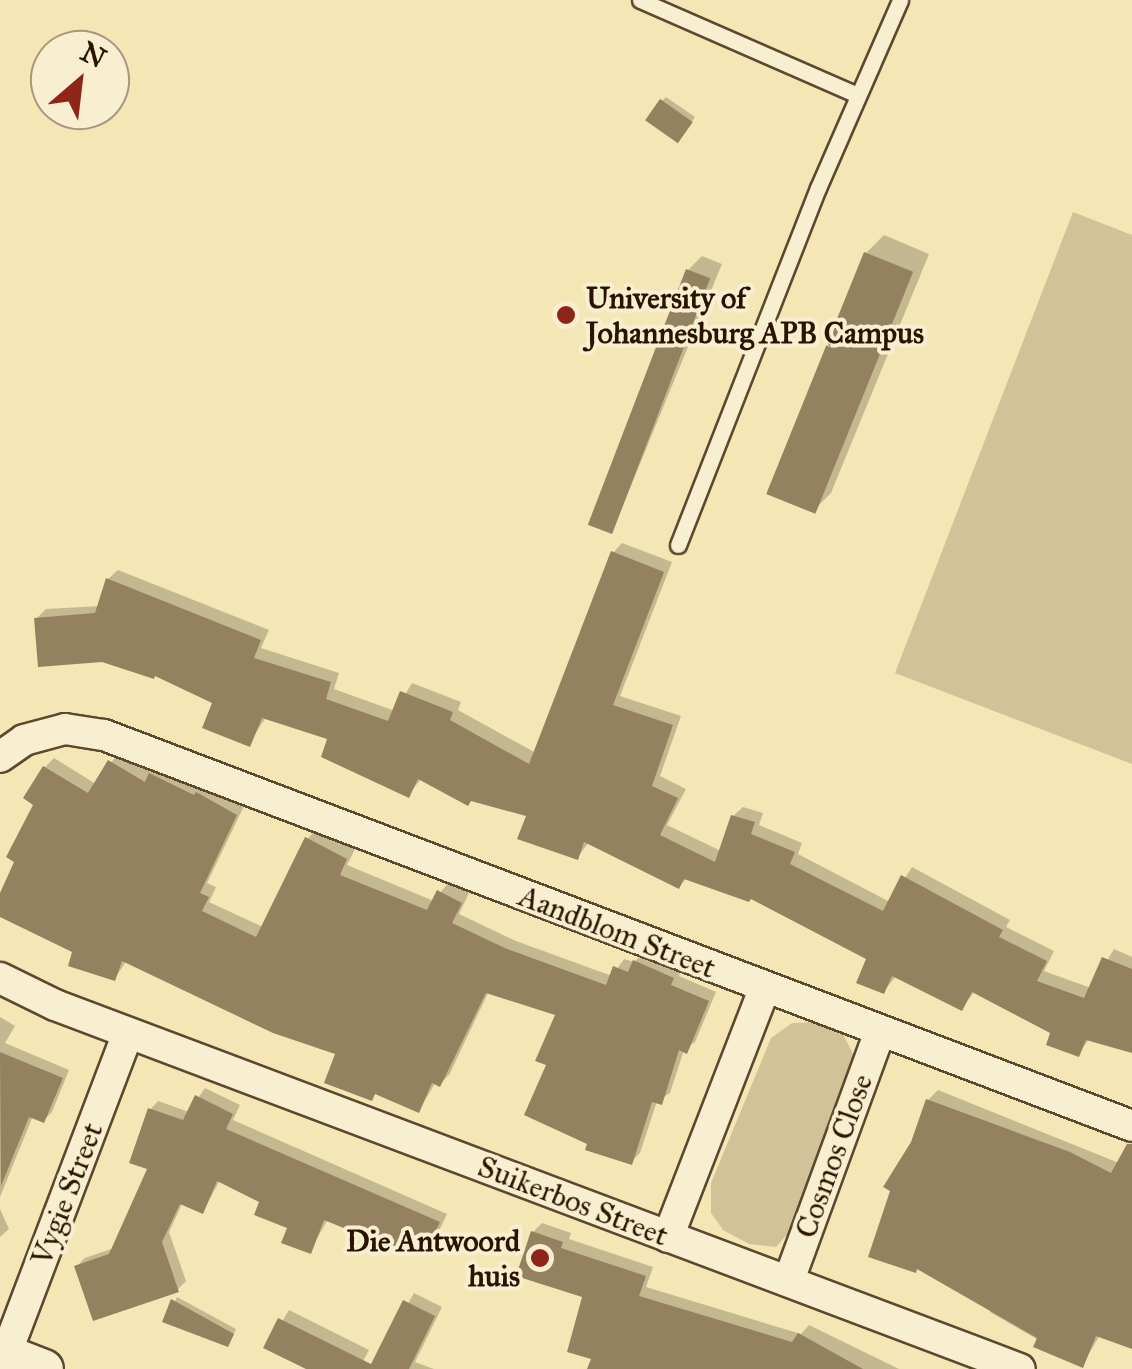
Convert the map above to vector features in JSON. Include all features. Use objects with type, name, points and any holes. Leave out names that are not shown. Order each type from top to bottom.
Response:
[{"type":"street","name":"Aandblom Street","points":[[0,758],[24,740],[64,730],[104,735],[1132,1126]]},
{"type":"street","name":"Suikerbos Street","points":[[0,978],[128,1033],[1020,1369]]},
{"type":"street","points":[[668,1237],[764,989]]},
{"type":"street","name":"Cosmos Close","points":[[788,1280],[880,1032]]},
{"type":"street","name":"Vygie Street","points":[[3,1353],[128,1033]]},
{"type":"street","points":[[3,1353],[44,1369]]},
{"type":"lane","points":[[640,0],[857,94]]},
{"type":"lane","points":[[678,545],[857,94],[900,0]]},
{"type":"shaded area","points":[[1073,212],[1132,235],[1132,764],[895,673]]},
{"type":"shaded area","points":[[819,1022],[843,1034],[854,1056],[856,1074],[797,1223],[776,1247],[749,1244],[723,1230],[711,1213],[711,1183],[771,1038],[792,1023]]},
{"type":"building","points":[[660,99],[693,122],[678,143],[645,120]]},
{"type":"building","points":[[864,252],[913,272],[815,514],[766,494]]},
{"type":"building","points":[[686,269],[710,278],[612,534],[588,525]]},
{"type":"building","points":[[611,551],[664,572],[613,705],[673,725],[652,786],[678,798],[660,835],[715,862],[731,815],[755,822],[751,834],[795,852],[790,864],[883,911],[901,875],[1003,930],[999,937],[1047,961],[1037,981],[1084,998],[1102,957],[1132,969],[1132,1053],[1086,1040],[1079,1057],[1046,1045],[1050,1033],[972,992],[962,1011],[892,976],[884,994],[856,983],[866,959],[751,899],[749,902],[684,879],[679,889],[584,842],[578,860],[517,839],[526,816],[471,801],[468,806],[418,779],[409,798],[321,757],[327,739],[262,718],[250,747],[202,728],[212,703],[155,676],[154,679],[102,662],[38,667],[34,618],[95,613],[106,578],[261,640],[254,658],[331,682],[326,699],[388,721],[400,691],[453,712],[450,720],[529,764]]},
{"type":"building","points":[[108,760],[145,782],[149,773],[194,795],[196,792],[237,815],[200,893],[209,897],[202,911],[256,937],[305,837],[347,859],[340,875],[427,910],[437,890],[462,903],[452,923],[507,949],[606,985],[613,966],[628,972],[633,960],[674,978],[671,985],[709,1001],[687,1054],[679,1050],[662,1105],[652,1102],[632,1165],[585,1150],[587,1144],[524,1115],[546,1065],[535,1061],[555,1015],[486,993],[440,1087],[432,1083],[419,1113],[375,1094],[372,1101],[324,1083],[335,1054],[273,1033],[122,961],[115,981],[68,966],[72,952],[0,917],[0,893],[14,862],[6,857],[33,805],[23,798],[43,766],[88,793]]},
{"type":"building","points":[[0,1052],[63,1078],[44,1123],[29,1117],[1,1186]]},
{"type":"building","points":[[195,1095],[233,1114],[226,1129],[440,1222],[426,1252],[402,1240],[398,1250],[324,1220],[311,1254],[281,1243],[287,1228],[254,1215],[259,1202],[217,1181],[203,1214],[180,1204],[162,1242],[179,1292],[93,1321],[74,1266],[109,1254],[147,1169],[129,1163],[148,1108],[183,1120]]},
{"type":"building","points":[[926,1099],[1070,1152],[1111,1173],[1127,1144],[1132,1144],[1132,1349],[1096,1336],[1083,1368],[1033,1347],[1037,1338],[917,1269],[916,1273],[868,1257],[890,1191],[883,1187],[911,1142]]},
{"type":"building","points":[[531,1231],[563,1242],[561,1248],[646,1276],[639,1296],[792,1342],[798,1333],[863,1369],[587,1369],[591,1359],[567,1352],[582,1297],[516,1276]]},
{"type":"building","points":[[171,1299],[234,1334],[228,1347],[162,1322]]},
{"type":"building","points":[[403,1300],[435,1316],[409,1369],[306,1369],[263,1348],[278,1318],[371,1364]]},
{"type":"place","name":"University of Johannesburg APB Campus","points":[[566,315]]},
{"type":"place","name":"Die Antwoord huis","points":[[540,1258]]}]
